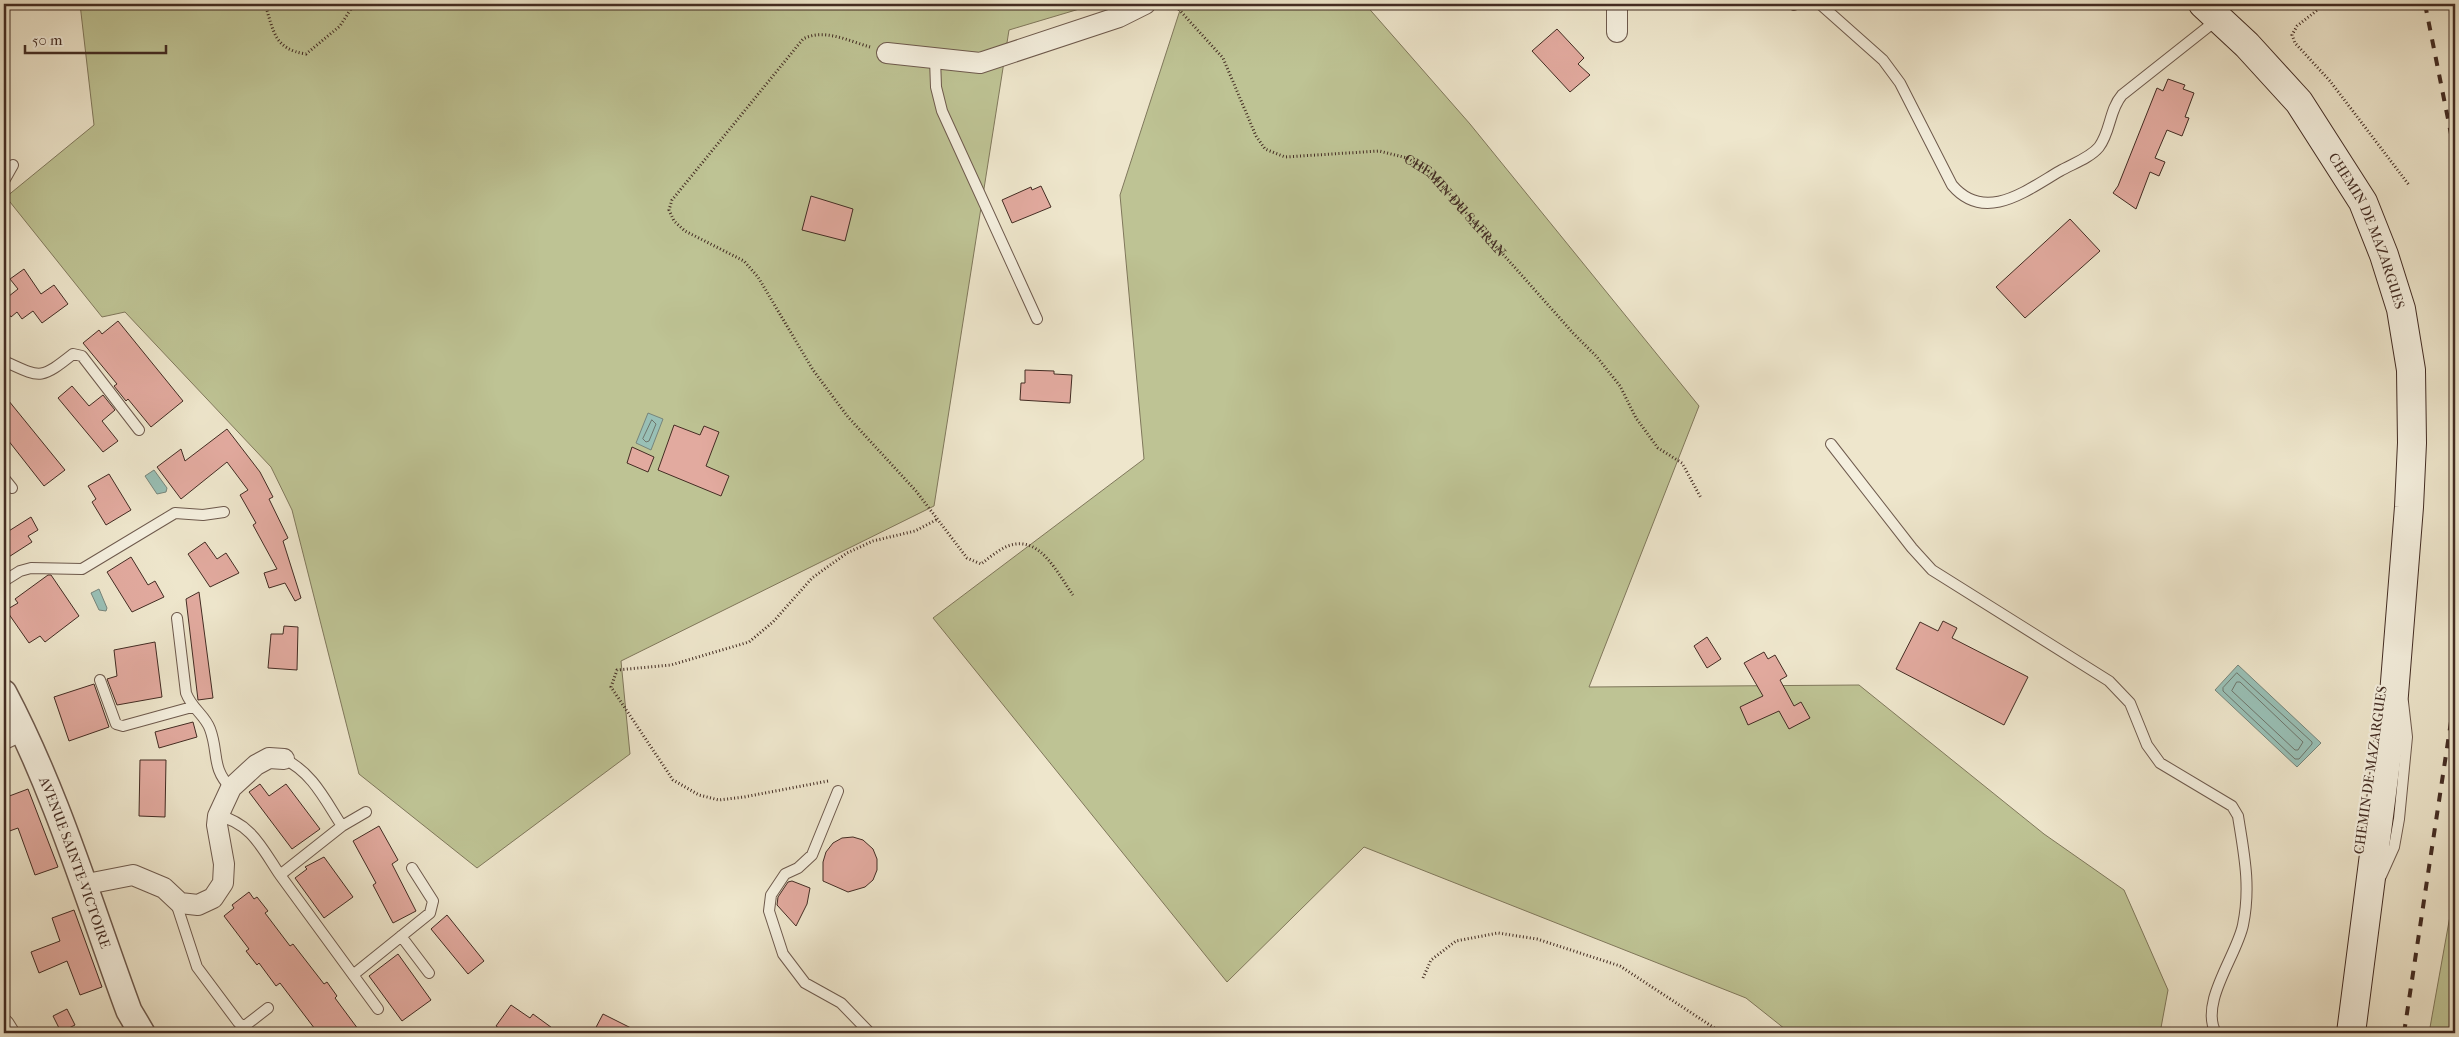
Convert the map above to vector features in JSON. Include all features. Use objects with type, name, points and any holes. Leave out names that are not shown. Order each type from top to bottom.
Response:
[{"type":"main road","name":"CHEMIN DE MAZARGUES","points":[[2211,11],[2247,45],[2299,102],[2362,202],[2384,255],[2401,309],[2411,370],[2412,443],[2409,508],[2396,674],[2351,1033]]},
{"type":"main road","name":"CHEMIN DE MAZARGUES","points":[[2332,1033],[2409,508]]},
{"type":"street","points":[[888,52],[980,63],[1119,17],[1145,4]]},
{"type":"street","points":[[1617,4],[1617,32]]},
{"type":"street","name":"AVENUE SAINTE-VICTOIRE","points":[[4,693],[14,735],[70,846],[129,1011],[142,1033]]},
{"type":"street","points":[[82,884],[133,876],[164,888],[180,903],[198,904],[213,898],[223,883],[224,864],[217,825],[218,816],[231,788],[256,764],[268,758],[284,759]]},
{"type":"street","points":[[4,1025],[9,1033]]},
{"type":"lane","points":[[1820,4],[1883,60],[1900,83],[1952,185],[1959,194],[1972,201],[1992,203],[2010,200],[2092,152],[2104,137],[2116,101],[2211,11]]},
{"type":"lane","points":[[2451,4],[2455,7]]},
{"type":"lane","points":[[935,59],[936,87],[942,111],[1037,319]]},
{"type":"lane","points":[[4,181],[13,165]]},
{"type":"lane","points":[[4,361],[35,375],[48,373],[73,354],[82,356],[139,430]]},
{"type":"lane","points":[[1831,444],[1912,548],[1932,570],[2109,680],[2130,704],[2147,745],[2156,759],[2232,806],[2238,816],[2248,890],[2243,927],[2218,988],[2212,1013],[2216,1033]]},
{"type":"lane","points":[[4,478],[12,488]]},
{"type":"lane","points":[[4,581],[20,570],[31,568],[82,569],[175,513],[204,515],[224,512]]},
{"type":"lane","points":[[177,618],[186,693],[192,707],[206,721],[210,730],[217,768],[221,778],[231,788]]},
{"type":"lane","points":[[100,680],[116,724],[123,726],[192,707]]},
{"type":"lane","points":[[284,759],[296,765],[310,777],[342,826]]},
{"type":"lane","points":[[838,791],[812,855],[798,868],[785,874],[771,895],[769,911],[783,954],[805,984],[841,1003],[870,1033]]},
{"type":"lane","points":[[280,875],[342,826],[366,812]]},
{"type":"lane","points":[[218,816],[236,821],[249,829],[280,875],[378,1009]]},
{"type":"lane","points":[[353,975],[430,913],[433,901],[412,868]]},
{"type":"lane","points":[[180,903],[178,909],[198,967],[238,1022],[241,1025],[246,1025],[268,1008]]},
{"type":"lane","points":[[401,936],[429,973]]},
{"type":"path","points":[[265,4],[275,36],[290,52],[306,54],[340,26],[354,4]]},
{"type":"path","name":"CHEMIN DU SAFRAN","points":[[1174,4],[1223,58],[1256,136],[1265,149],[1285,158],[1379,151],[1407,158],[1430,172],[1573,333],[1597,357],[1620,386],[1636,418],[1658,448],[1682,463],[1701,498]]},
{"type":"path","points":[[2325,4],[2298,26],[2292,35],[2295,43],[2330,81],[2409,185]]},
{"type":"path","points":[[888,52],[822,34],[812,34],[803,38],[672,200],[669,210],[674,222],[685,231],[744,261],[758,276],[813,370],[848,417],[938,519],[967,558],[981,564],[1007,546],[1024,542],[1042,551],[1073,596]]},
{"type":"path","points":[[838,791],[841,782],[834,780],[818,781],[744,797],[719,800],[699,795],[673,780],[612,687],[613,676],[617,670],[671,665],[749,642],[773,622],[812,578],[847,553],[873,541],[915,531],[938,519]]},
{"type":"path","points":[[1422,978],[1431,960],[1456,941],[1498,933],[1536,938],[1620,966],[1722,1033]]},
{"type":"green space","points":[[80,4],[1096,4],[1009,30],[934,506],[621,661],[630,754],[477,868],[359,774],[292,510],[271,467],[125,312],[102,317],[6,197],[94,125]]},
{"type":"green space","points":[[1182,4],[1365,4],[1470,124],[1699,406],[1589,687],[1859,685],[2044,834],[2124,890],[2168,990],[2160,1033],[1790,1033],[1746,998],[1364,847],[1227,982],[933,618],[1144,459],[1120,195]]},
{"type":"green space","points":[[2455,888],[2455,1033],[2429,1033]]},
{"type":"water","points":[[648,413],[663,419],[651,450],[636,443]]},
{"type":"water","points":[[154,470],[167,488],[166,492],[157,494],[145,476]]},
{"type":"water","points":[[99,589],[107,608],[106,611],[99,610],[91,593]]},
{"type":"water","points":[[2238,665],[2321,743],[2297,767],[2215,690]]},
{"type":"building","points":[[1557,29],[1584,58],[1578,64],[1590,75],[1570,92],[1532,51]]},
{"type":"building","points":[[2168,79],[2185,85],[2183,89],[2194,93],[2185,117],[2189,118],[2182,136],[2167,130],[2155,158],[2165,162],[2159,176],[2150,172],[2136,209],[2113,193],[2118,186],[2157,88],[2163,91]]},
{"type":"building","points":[[1041,186],[1051,207],[1012,223],[1002,200],[1031,187],[1032,190]]},
{"type":"building","points":[[811,196],[853,209],[845,241],[802,230]]},
{"type":"building","points":[[2070,219],[2100,251],[2025,318],[1996,287]]},
{"type":"building","points":[[24,269],[41,294],[54,285],[68,304],[42,323],[33,311],[22,319],[17,312],[11,317],[4,307],[4,300],[18,289],[10,279]]},
{"type":"building","points":[[118,321],[183,401],[151,427],[128,399],[126,401],[114,386],[117,384],[83,343],[99,330],[102,334]]},
{"type":"building","points":[[1025,370],[1054,371],[1054,374],[1072,375],[1070,403],[1020,400],[1021,383],[1025,383]]},
{"type":"building","points":[[72,386],[89,406],[103,395],[115,410],[102,421],[118,441],[103,452],[58,398]]},
{"type":"building","points":[[4,395],[65,470],[44,486],[4,435]]},
{"type":"building","points":[[674,425],[700,435],[704,426],[719,432],[706,466],[729,476],[721,496],[658,470]]},
{"type":"building","points":[[227,429],[260,472],[273,497],[269,499],[288,538],[283,541],[301,598],[295,601],[285,583],[269,588],[264,573],[277,569],[253,525],[256,523],[240,495],[248,490],[227,462],[181,499],[157,467],[181,449],[185,461]]},
{"type":"building","points":[[632,447],[654,457],[648,472],[627,463]]},
{"type":"building","points":[[109,474],[131,510],[106,525],[92,502],[96,499],[88,486]]},
{"type":"building","points":[[31,517],[38,530],[28,536],[32,542],[4,560],[4,534]]},
{"type":"building","points":[[205,542],[217,559],[226,553],[239,573],[210,587],[188,554]]},
{"type":"building","points":[[131,557],[148,585],[155,581],[164,597],[132,612],[107,572]]},
{"type":"building","points":[[48,575],[51,575],[79,616],[45,642],[40,636],[29,643],[6,610],[18,603],[15,599]]},
{"type":"building","points":[[199,592],[213,698],[198,700],[186,599]]},
{"type":"building","points":[[1943,621],[1957,628],[1952,638],[2028,677],[2004,725],[1896,669],[1920,622],[1938,631]]},
{"type":"building","points":[[284,626],[298,627],[297,670],[268,668],[271,634],[283,634]]},
{"type":"building","points":[[1707,637],[1721,659],[1707,668],[1694,646]]},
{"type":"building","points":[[155,642],[162,697],[117,705],[107,679],[117,676],[114,650]]},
{"type":"building","points":[[1764,652],[1768,659],[1775,655],[1787,676],[1780,680],[1794,706],[1801,702],[1810,718],[1789,729],[1779,711],[1748,725],[1740,707],[1763,696],[1744,663]]},
{"type":"building","points":[[94,684],[109,727],[69,741],[54,697]]},
{"type":"building","points":[[193,722],[197,737],[159,748],[155,732]]},
{"type":"building","points":[[140,760],[166,760],[165,817],[139,816]]},
{"type":"building","points":[[260,784],[269,796],[286,784],[320,829],[292,849],[249,792]]},
{"type":"building","points":[[28,789],[58,867],[35,875],[18,828],[4,833],[4,798]]},
{"type":"building","points":[[379,826],[398,860],[392,864],[416,911],[393,923],[373,885],[376,883],[353,841]]},
{"type":"building","points":[[853,837],[863,840],[873,849],[877,859],[877,870],[873,880],[865,887],[848,892],[823,881],[823,862],[826,852],[833,843],[842,838]]},
{"type":"building","points":[[324,857],[353,897],[324,918],[295,878],[307,869],[305,867]]},
{"type":"building","points":[[792,881],[810,888],[807,904],[796,926],[777,905],[778,897],[788,882]]},
{"type":"building","points":[[249,892],[254,899],[257,897],[268,911],[265,913],[290,946],[293,944],[324,984],[327,982],[337,996],[335,998],[361,1033],[318,1033],[280,983],[276,986],[259,963],[257,965],[246,951],[249,949],[224,916],[234,908],[232,905]]},
{"type":"building","points":[[74,910],[102,987],[80,995],[67,961],[39,973],[31,952],[60,941],[52,918]]},
{"type":"building","points":[[447,915],[484,961],[468,974],[431,929]]},
{"type":"building","points":[[398,954],[431,1000],[402,1021],[369,976]]},
{"type":"building","points":[[511,1005],[530,1018],[533,1014],[559,1033],[506,1033],[496,1026]]},
{"type":"building","points":[[67,1009],[75,1025],[61,1032],[53,1016]]},
{"type":"building","points":[[603,1014],[641,1033],[593,1033]]},
{"type":"railway","points":[[2425,4],[2451,134],[2455,171]]},
{"type":"railway","points":[[2404,1033],[2455,695]]}]
